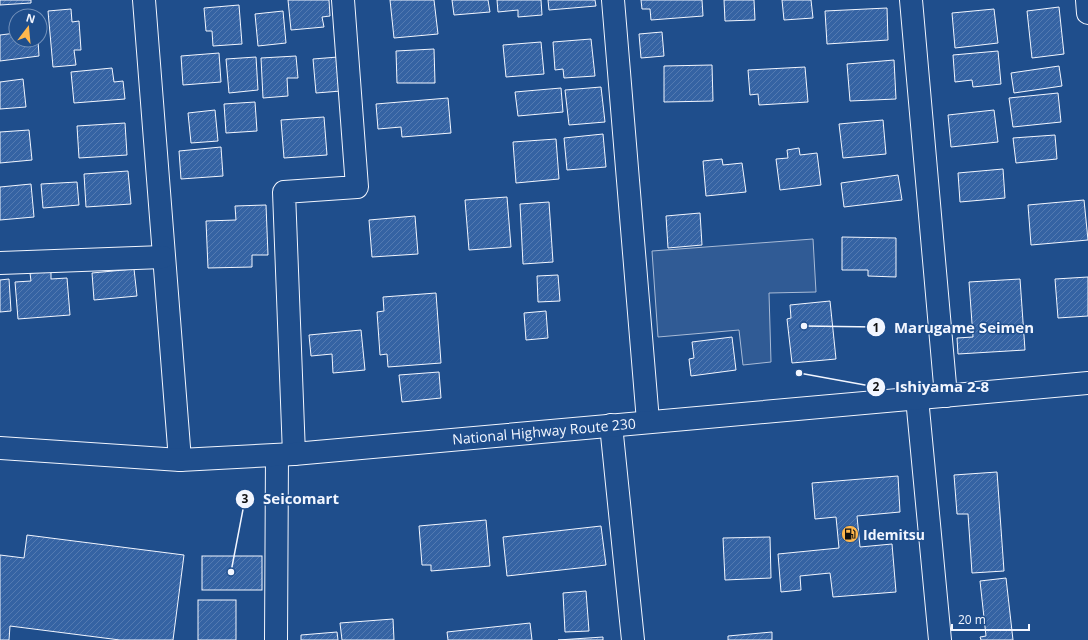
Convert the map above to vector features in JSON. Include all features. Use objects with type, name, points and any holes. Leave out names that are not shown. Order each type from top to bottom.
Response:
[{"type":"main road","points":[[144,0],[180,460]]},
{"type":"main road","points":[[276,640],[286,454],[284,192],[358,187],[343,0]]},
{"type":"main road","points":[[613,0],[648,421]]},
{"type":"main road","points":[[911,0],[946,396]]},
{"type":"main road","points":[[1087,0],[1088,13]]},
{"type":"main road","points":[[0,263],[163,257]]},
{"type":"main road","name":"National Highway Route 230","points":[[0,448],[180,460],[286,454],[611,424],[1088,383]]},
{"type":"main road","points":[[917,398],[940,640]]},
{"type":"main road","points":[[611,424],[633,640]]},
{"type":"shaded area","points":[[813,239],[816,292],[769,293],[771,362],[743,365],[739,330],[658,337],[652,251]]},
{"type":"building","points":[[0,0],[31,0],[31,3],[0,5]]},
{"type":"building","points":[[288,0],[329,0],[330,16],[322,17],[324,27],[291,30]]},
{"type":"building","points":[[390,0],[434,0],[438,34],[394,38]]},
{"type":"building","points":[[452,0],[488,0],[490,12],[454,15]]},
{"type":"building","points":[[497,0],[541,0],[542,15],[518,17],[518,10],[498,12]]},
{"type":"building","points":[[548,0],[595,0],[596,6],[549,10]]},
{"type":"building","points":[[641,0],[702,0],[703,16],[651,20],[650,9],[642,9]]},
{"type":"building","points":[[724,0],[754,0],[755,20],[725,21]]},
{"type":"building","points":[[782,0],[811,0],[813,18],[784,20]]},
{"type":"building","points":[[239,5],[242,44],[213,46],[212,31],[206,31],[204,8]]},
{"type":"building","points":[[1059,7],[1064,54],[1032,58],[1027,11]]},
{"type":"building","points":[[887,8],[888,40],[827,44],[825,11]]},
{"type":"building","points":[[71,9],[72,22],[79,21],[81,50],[74,50],[76,65],[53,67],[48,11]]},
{"type":"building","points":[[994,9],[998,43],[955,48],[952,13]]},
{"type":"building","points":[[283,11],[286,43],[258,46],[255,14]]},
{"type":"building","points":[[662,32],[664,56],[641,58],[639,34]]},
{"type":"building","points":[[8,34],[8,48],[38,48],[39,56],[0,61],[0,35]]},
{"type":"building","points":[[591,39],[595,76],[564,78],[563,69],[555,70],[553,42]]},
{"type":"building","points":[[541,42],[544,74],[506,77],[503,45]]},
{"type":"building","points":[[434,49],[435,83],[397,83],[396,51]]},
{"type":"building","points":[[998,51],[1001,84],[973,87],[972,80],[955,82],[953,55]]},
{"type":"building","points":[[219,53],[221,82],[183,85],[181,56]]},
{"type":"building","points":[[296,56],[298,78],[287,78],[288,96],[263,98],[261,58]]},
{"type":"building","points":[[256,57],[258,90],[229,93],[226,59]]},
{"type":"building","points":[[338,57],[341,91],[316,93],[313,59]]},
{"type":"building","points":[[894,60],[896,99],[850,101],[847,64]]},
{"type":"building","points":[[712,65],[713,101],[664,102],[664,66]]},
{"type":"building","points":[[1059,66],[1062,86],[1014,93],[1011,73]]},
{"type":"building","points":[[805,67],[808,102],[759,105],[758,94],[750,95],[748,70]]},
{"type":"building","points":[[112,68],[114,82],[123,81],[125,99],[74,103],[71,72]]},
{"type":"building","points":[[23,79],[26,107],[0,109],[0,82]]},
{"type":"building","points":[[601,87],[605,122],[569,125],[565,90]]},
{"type":"building","points":[[561,88],[563,112],[518,116],[515,92]]},
{"type":"building","points":[[1058,93],[1061,122],[1013,127],[1009,98]]},
{"type":"building","points":[[448,98],[451,133],[402,137],[401,127],[378,129],[376,104]]},
{"type":"building","points":[[255,102],[257,131],[226,133],[224,104]]},
{"type":"building","points":[[215,110],[218,141],[191,143],[188,113]]},
{"type":"building","points":[[994,110],[998,142],[951,147],[948,115]]},
{"type":"building","points":[[324,117],[327,155],[284,158],[281,120]]},
{"type":"building","points":[[883,120],[886,154],[843,158],[839,124]]},
{"type":"building","points":[[125,123],[127,155],[79,158],[77,126]]},
{"type":"building","points":[[29,130],[32,160],[0,163],[0,132]]},
{"type":"building","points":[[603,134],[606,167],[567,170],[564,138]]},
{"type":"building","points":[[1055,135],[1057,159],[1016,163],[1013,138]]},
{"type":"building","points":[[556,139],[559,179],[516,183],[513,142]]},
{"type":"building","points":[[221,147],[223,176],[181,179],[179,151]]},
{"type":"building","points":[[799,148],[800,155],[817,153],[821,185],[780,190],[776,159],[788,158],[787,150]]},
{"type":"building","points":[[722,159],[723,165],[742,163],[746,192],[706,196],[703,161]]},
{"type":"building","points":[[1003,169],[1005,198],[960,202],[958,173]]},
{"type":"building","points":[[128,171],[131,204],[86,207],[84,174]]},
{"type":"building","points":[[898,175],[902,200],[844,207],[841,183]]},
{"type":"building","points":[[77,182],[79,205],[43,208],[41,184]]},
{"type":"building","points":[[31,184],[34,217],[0,220],[0,187]]},
{"type":"building","points":[[507,197],[511,247],[469,250],[465,200]]},
{"type":"building","points":[[1084,200],[1088,240],[1031,245],[1028,205]]},
{"type":"building","points":[[549,202],[553,262],[523,264],[520,204]]},
{"type":"building","points":[[266,205],[268,255],[252,255],[252,267],[208,268],[206,221],[236,220],[235,206]]},
{"type":"building","points":[[700,213],[702,245],[668,248],[666,216]]},
{"type":"building","points":[[415,216],[418,254],[372,257],[369,220]]},
{"type":"building","points":[[842,237],[896,238],[896,277],[868,276],[868,270],[842,270]]},
{"type":"building","points":[[134,269],[137,296],[94,300],[92,273]]},
{"type":"building","points":[[51,271],[51,279],[67,278],[70,315],[18,319],[15,282],[31,281],[30,273]]},
{"type":"building","points":[[558,275],[560,301],[538,302],[537,276]]},
{"type":"building","points":[[1088,277],[1088,316],[1058,318],[1055,279]]},
{"type":"building","points":[[9,279],[11,311],[0,312],[0,280]]},
{"type":"building","points":[[1020,279],[1025,350],[958,354],[957,338],[973,337],[969,282]]},
{"type":"building","points":[[436,293],[441,363],[388,367],[387,354],[380,355],[377,312],[384,311],[383,297]]},
{"type":"building","points":[[830,301],[836,359],[792,363],[787,319],[791,318],[790,305]]},
{"type":"building","points":[[546,311],[548,338],[526,340],[524,313]]},
{"type":"building","points":[[361,330],[365,370],[333,373],[332,354],[311,356],[309,335]]},
{"type":"building","points":[[732,337],[736,370],[691,376],[689,359],[694,358],[692,342]]},
{"type":"building","points":[[439,372],[441,398],[402,402],[399,375]]},
{"type":"building","points":[[997,472],[1004,571],[972,573],[968,514],[957,514],[954,475]]},
{"type":"building","points":[[898,476],[900,512],[857,516],[860,547],[892,544],[896,592],[833,597],[830,573],[800,576],[801,590],[781,592],[778,554],[839,548],[836,517],[815,519],[812,483]]},
{"type":"building","points":[[486,520],[490,566],[431,571],[431,565],[422,565],[419,526]]},
{"type":"building","points":[[601,526],[606,565],[507,576],[503,537]]},
{"type":"building","points":[[27,535],[184,555],[173,640],[120,640],[10,626],[9,640],[0,640],[0,555],[24,558]]},
{"type":"building","points":[[770,537],[771,578],[725,580],[723,538]]},
{"type":"building","points":[[202,556],[262,556],[262,590],[202,590]]},
{"type":"building","points":[[1006,578],[1013,640],[981,640],[980,637],[986,636],[980,581]]},
{"type":"building","points":[[586,591],[589,631],[565,632],[563,593]]},
{"type":"building","points":[[198,600],[236,600],[236,640],[198,640]]},
{"type":"building","points":[[393,619],[394,640],[342,640],[340,623]]},
{"type":"building","points":[[530,623],[532,640],[448,640],[447,632]]},
{"type":"building","points":[[337,632],[338,640],[301,640],[301,635]]},
{"type":"building","points":[[772,632],[772,640],[728,640],[728,636]]},
{"type":"building","points":[[603,637],[603,640],[558,640]]},
{"type":"place","name":"Marugame Seimen","points":[[804,326]]},
{"type":"place","name":"Ishiyama 2-8","points":[[799,373]]},
{"type":"place","name":"Idemitsu","points":[[850,534]]},
{"type":"place","name":"Seicomart","points":[[231,572]]}]
